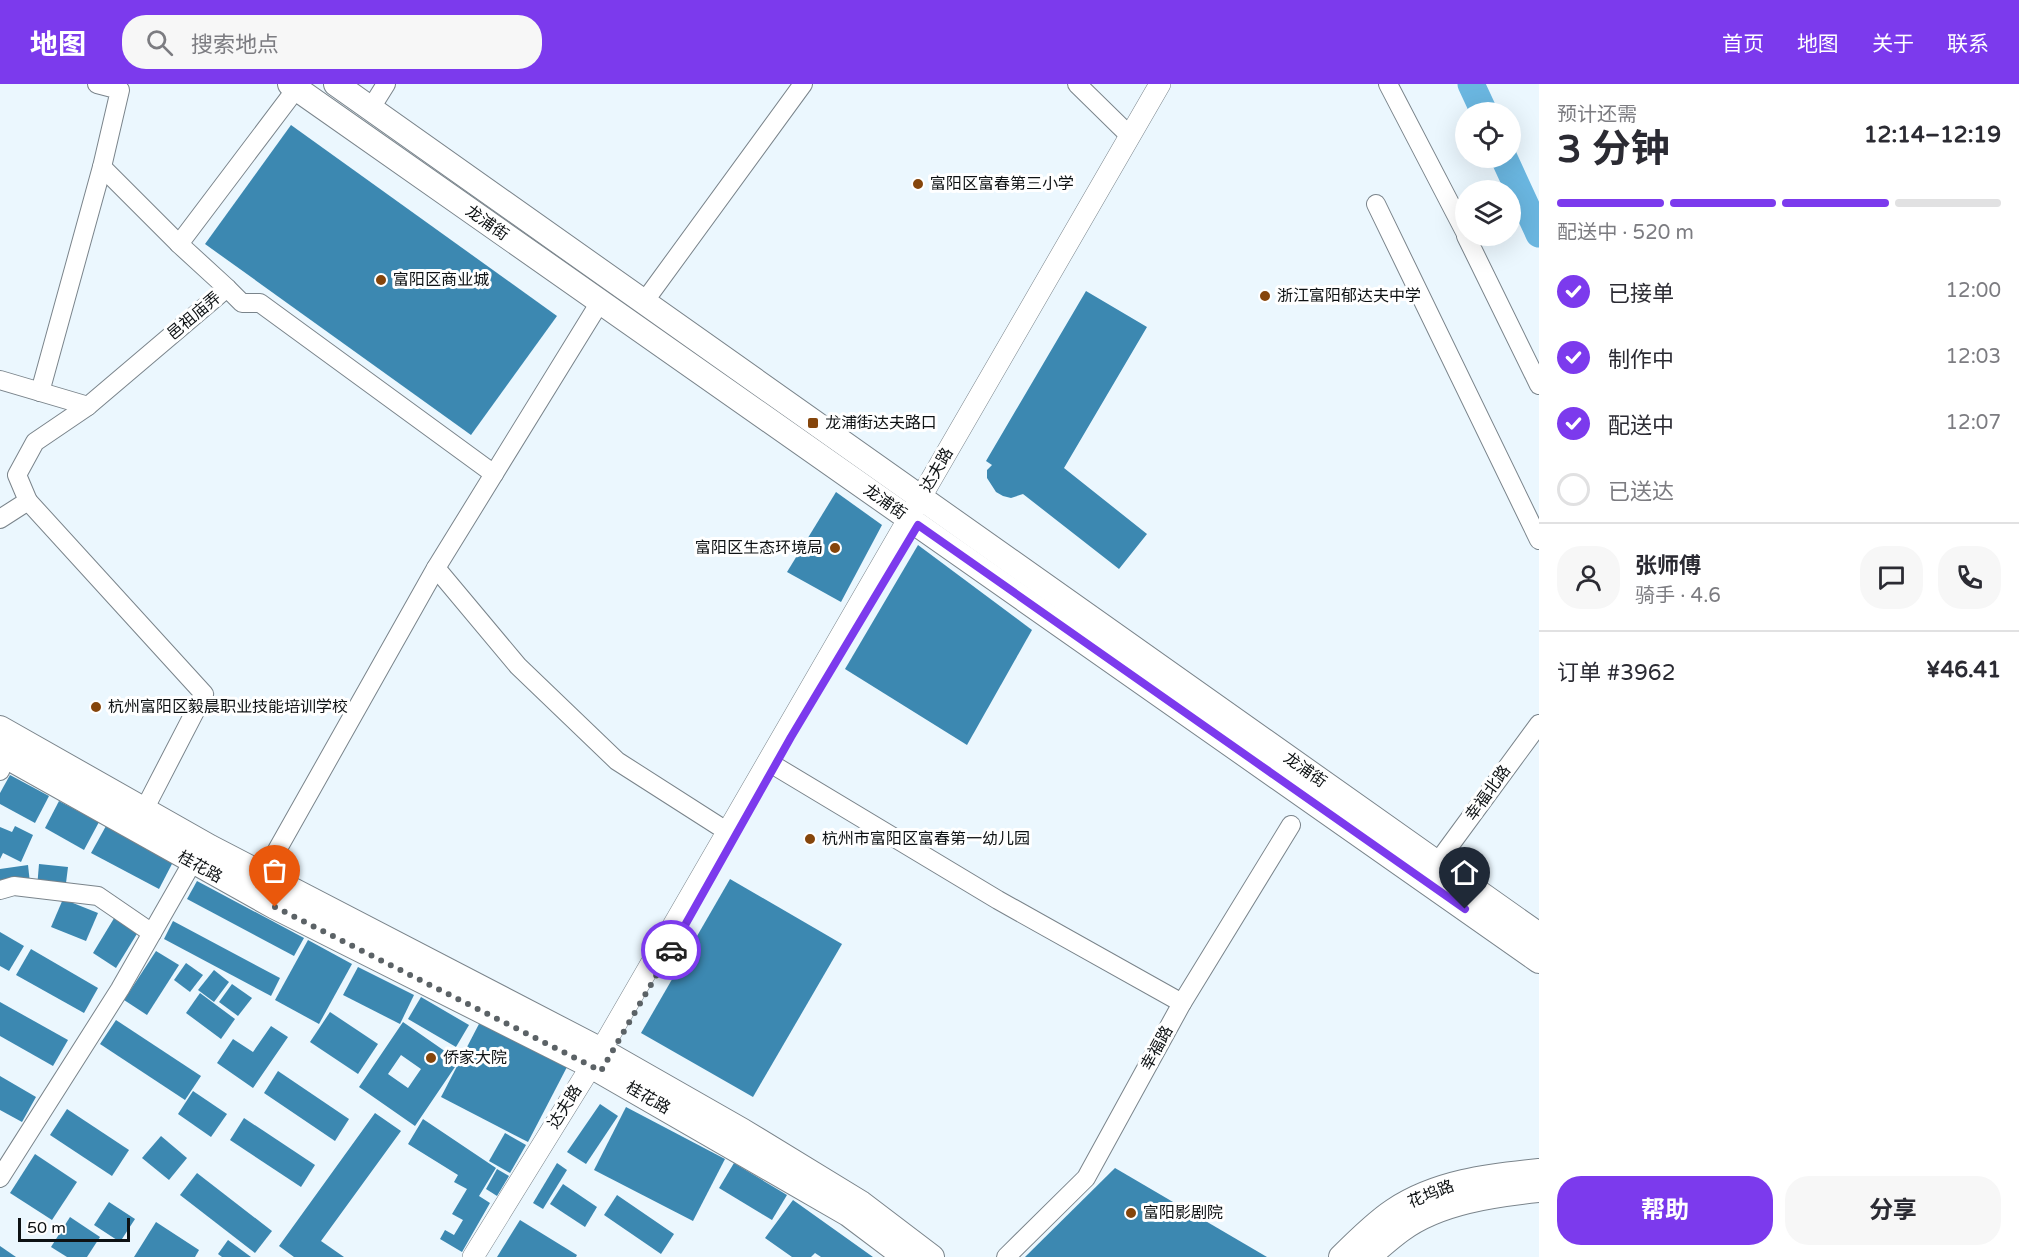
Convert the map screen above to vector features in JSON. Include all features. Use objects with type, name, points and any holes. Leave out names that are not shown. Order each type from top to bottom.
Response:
[{"type":"main road","name":"龙浦街","points":[[336,84],[1539,935]]},
{"type":"main road","name":"龙浦街","points":[[293,86],[1539,961]]},
{"type":"main road","points":[[0,728],[144,810],[601,1061],[743,1131],[861,1203],[932,1257]]},
{"type":"main road","name":"桂花路","points":[[2,760],[391,966],[601,1061],[848,1214],[905,1257]]},
{"type":"main road","name":"花坞路","points":[[1341,1257],[1392,1211],[1422,1196],[1461,1182],[1539,1171]]},
{"type":"main road","name":"花坞路","points":[[1368,1257],[1402,1229],[1431,1214],[1482,1199],[1539,1190]]},
{"type":"street","points":[[40,392],[102,167],[120,90],[97,84]]},
{"type":"street","points":[[370,108],[386,84]]},
{"type":"street","points":[[644,302],[803,84]]},
{"type":"street","points":[[1077,84],[1130,136]]},
{"type":"street","name":"达夫路","points":[[485,1257],[775,766],[1160,84]]},
{"type":"street","name":"达夫路","points":[[925,501],[1170,84]]},
{"type":"street","points":[[1388,84],[1455,214]]},
{"type":"street","points":[[178,243],[293,86]]},
{"type":"street","name":"邑祖庙弄","points":[[102,167],[226,288],[88,406],[35,442],[16,475],[28,501],[204,694],[144,810]]},
{"type":"street","points":[[1376,204],[1539,540]]},
{"type":"street","points":[[1471,246],[1539,384]]},
{"type":"street","points":[[226,288],[242,303],[260,303],[494,474]]},
{"type":"street","points":[[263,875],[436,568],[600,302]]},
{"type":"street","points":[[0,380],[88,406]]},
{"type":"street","points":[[0,519],[28,501]]},
{"type":"street","name":"达夫路","points":[[473,1257],[601,1061],[728,832],[913,522]]},
{"type":"street","points":[[436,568],[518,666],[617,761],[728,832]]},
{"type":"street","name":"幸福北路","points":[[1437,863],[1539,723]]},
{"type":"street","points":[[775,766],[998,900],[1182,1003]]},
{"type":"street","name":"幸福路","points":[[1006,1257],[1086,1178],[1182,1003],[1291,825]]},
{"type":"street","points":[[0,1178],[114,999],[192,862]]},
{"type":"street","points":[[0,890],[14,886],[98,896],[152,933]]},
{"type":"building","name":"富阳区商业城","points":[[291,125],[557,316],[471,435],[205,244]]},
{"type":"building","points":[[1086,291],[1147,327],[1064,468],[1147,534],[1119,569],[1023,494],[1011,498],[1003,496],[996,492],[987,478],[987,470],[992,465],[986,461]]},
{"type":"building","name":"富阳区生态环境局","points":[[836,492],[882,525],[841,602],[787,572]]},
{"type":"building","points":[[918,545],[1032,630],[967,745],[845,669]]},
{"type":"building","points":[[10,775],[49,796],[35,823],[0,804],[0,793]]},
{"type":"building","points":[[59,801],[99,822],[84,850],[45,828]]},
{"type":"building","points":[[15,826],[33,835],[21,862],[3,853],[0,859],[0,827],[12,832]]},
{"type":"building","points":[[106,826],[173,862],[159,889],[91,853]]},
{"type":"building","points":[[39,864],[68,867],[65,891],[37,888]]},
{"type":"building","points":[[28,865],[30,883],[0,887],[0,869]]},
{"type":"building","points":[[730,879],[842,944],[753,1097],[641,1033]]},
{"type":"building","points":[[197,881],[304,938],[294,956],[187,899]]},
{"type":"building","points":[[63,899],[98,913],[86,941],[51,927]]},
{"type":"building","points":[[119,910],[143,924],[116,968],[93,953]]},
{"type":"building","points":[[173,921],[280,978],[271,996],[164,939]]},
{"type":"building","points":[[0,932],[24,946],[9,971],[0,966]]},
{"type":"building","points":[[308,940],[352,964],[319,1024],[275,1000]]},
{"type":"building","points":[[31,949],[98,988],[84,1013],[16,975]]},
{"type":"building","points":[[156,951],[179,965],[147,1015],[124,1000]]},
{"type":"building","points":[[186,963],[203,975],[190,992],[174,980]]},
{"type":"building","points":[[358,967],[414,995],[400,1024],[343,995]]},
{"type":"building","points":[[214,970],[229,982],[214,1002],[198,990]]},
{"type":"building","points":[[232,984],[252,998],[238,1016],[219,1002]]},
{"type":"building","points":[[200,993],[235,1019],[221,1039],[186,1013]]},
{"type":"building","points":[[421,997],[469,1025],[456,1047],[408,1019]]},
{"type":"building","points":[[0,1002],[68,1040],[53,1066],[0,1036]]},
{"type":"building","points":[[330,1012],[378,1044],[358,1074],[310,1042]]},
{"type":"building","points":[[116,1020],[201,1076],[185,1100],[100,1044]]},
{"type":"building","points":[[403,1022],[459,1061],[415,1126],[359,1087]],"holes":[[[401,1055],[421,1069],[408,1088],[388,1074]]]},
{"type":"building","points":[[480,1022],[567,1067],[528,1142],[441,1097]]},
{"type":"building","points":[[271,1026],[288,1037],[253,1088],[217,1063],[233,1039],[253,1052]]},
{"type":"building","points":[[278,1071],[349,1119],[335,1141],[264,1093]]},
{"type":"building","points":[[0,1076],[36,1097],[22,1122],[0,1110]]},
{"type":"building","points":[[193,1091],[227,1114],[211,1137],[178,1114]]},
{"type":"building","points":[[600,1104],[618,1116],[586,1164],[567,1152]]},
{"type":"building","points":[[626,1107],[725,1159],[693,1221],[594,1170]]},
{"type":"building","points":[[67,1109],[129,1150],[112,1176],[50,1135]]},
{"type":"building","points":[[375,1113],[401,1131],[321,1241],[344,1257],[294,1257],[279,1246]]},
{"type":"building","points":[[244,1118],[315,1165],[301,1187],[230,1140]]},
{"type":"building","points":[[423,1119],[496,1168],[479,1196],[490,1203],[462,1252],[440,1239],[445,1230],[454,1235],[463,1220],[452,1214],[467,1189],[454,1182],[458,1175],[408,1144]]},
{"type":"building","points":[[505,1133],[526,1145],[510,1173],[489,1161]]},
{"type":"building","points":[[161,1136],[187,1158],[169,1180],[142,1158]]},
{"type":"building","points":[[35,1154],[77,1182],[52,1220],[10,1193]]},
{"type":"building","points":[[557,1163],[567,1170],[543,1209],[533,1203]]},
{"type":"building","points":[[734,1163],[787,1195],[772,1220],[719,1188]]},
{"type":"building","name":"富阳影剧院","points":[[1115,1168],[1267,1257],[1025,1257]]},
{"type":"building","points":[[497,1169],[509,1176],[497,1196],[486,1189]]},
{"type":"building","points":[[197,1173],[272,1231],[255,1253],[180,1195]]},
{"type":"building","points":[[563,1184],[597,1207],[585,1227],[550,1204]]},
{"type":"building","points":[[617,1195],[674,1234],[661,1254],[604,1215]]},
{"type":"building","points":[[793,1200],[873,1257],[821,1257],[815,1253],[811,1257],[792,1257],[765,1238]]},
{"type":"building","points":[[109,1202],[135,1219],[120,1242],[94,1225]]},
{"type":"building","points":[[70,1217],[100,1237],[87,1257],[67,1257],[51,1247]]},
{"type":"building","points":[[520,1220],[577,1255],[576,1257],[497,1257]]},
{"type":"building","points":[[156,1222],[199,1250],[195,1257],[134,1257]]},
{"type":"building","points":[[228,1240],[251,1257],[222,1257],[218,1254]]},
{"type":"building","points":[[0,1246],[16,1257],[0,1257]]},
{"type":"waterway","points":[[1471,84],[1479,102]]},
{"type":"waterway","points":[[1509,168],[1539,234]]},
{"type":"way so far","points":[[275,907],[601,1071],[671,950]]},
{"type":"place","name":"富阳区富春第三小学","points":[[918,184]]},
{"type":"place","name":"富阳区商业城","points":[[381,280]]},
{"type":"place","name":"浙江富阳郁达夫中学","points":[[1265,296]]},
{"type":"place","name":"龙浦街达夫路口","points":[[813,423]]},
{"type":"place","name":"富阳区生态环境局","points":[[835,548]]},
{"type":"place","name":"杭州富阳区毅晨职业技能培训学校","points":[[96,707]]},
{"type":"place","name":"杭州市富阳区富春第一幼儿园","points":[[810,839]]},
{"type":"place","name":"侨家大院","points":[[431,1058]]},
{"type":"place","name":"富阳影剧院","points":[[1131,1213]]},
{"type":"route","points":[[671,950],[791,737],[918,525],[1465,909]]}]
